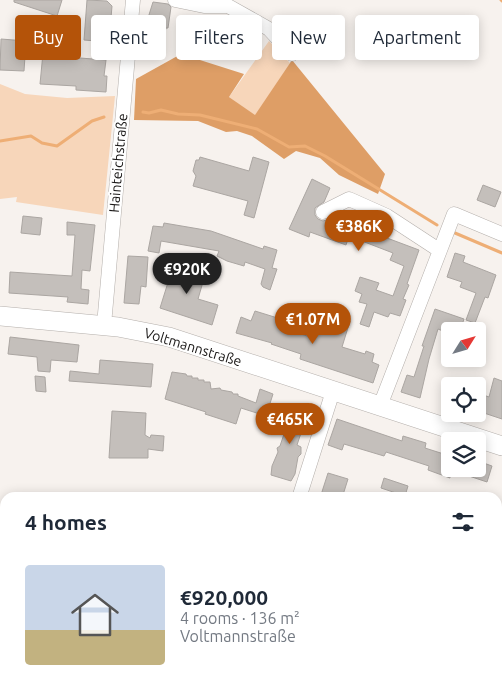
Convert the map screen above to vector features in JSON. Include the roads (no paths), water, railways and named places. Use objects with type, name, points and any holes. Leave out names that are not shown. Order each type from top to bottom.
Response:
[{"type":"street","name":"Hainteichstraße","points":[[104,325],[133,0]]},
{"type":"street","points":[[175,0],[204,6],[228,6],[272,32]]},
{"type":"street","points":[[322,212],[349,199],[386,216],[439,250]]},
{"type":"street","points":[[380,406],[454,214],[502,234]]},
{"type":"street","name":"Voltmannstraße","points":[[0,316],[134,329],[181,341],[502,446]]},
{"type":"street","points":[[301,492],[333,391]]},
{"type":"waterway","points":[[143,112],[149,113],[161,110],[178,114],[200,115],[257,129],[289,147],[305,146],[325,156],[437,225]]},
{"type":"waterway","points":[[0,141],[31,136],[42,143],[57,146],[92,121],[104,117]]},
{"type":"waterway","points":[[455,233],[502,253]]}]
